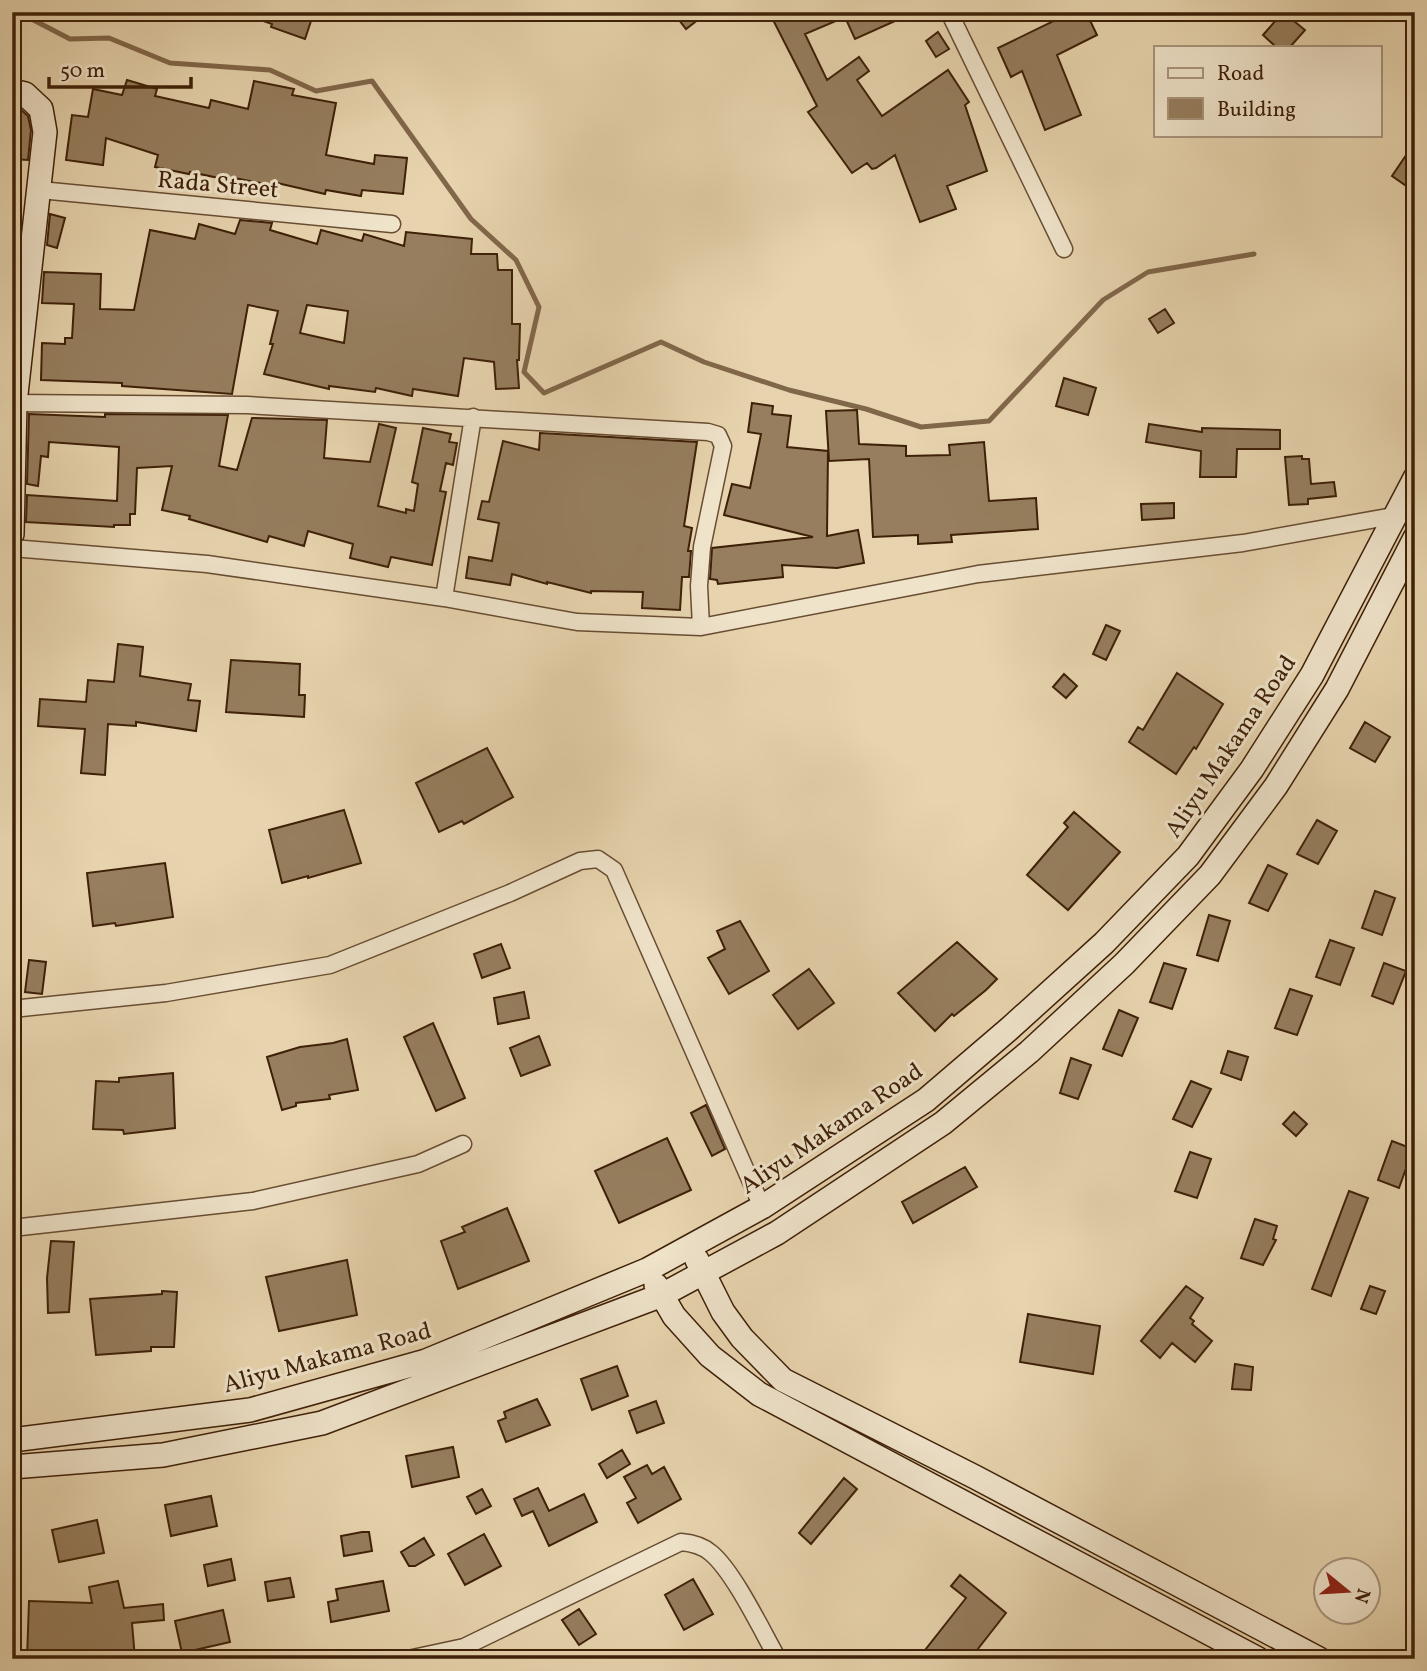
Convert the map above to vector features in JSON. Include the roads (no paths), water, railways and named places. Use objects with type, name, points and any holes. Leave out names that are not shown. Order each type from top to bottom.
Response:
[{"type":"street","points":[[949,12],[1064,249]]},
{"type":"street","points":[[12,91],[25,94],[41,109],[45,132],[13,403],[12,534]]},
{"type":"street","name":"Rada Street","points":[[40,190],[392,224]]},
{"type":"street","points":[[13,403],[247,405],[473,417],[708,432],[718,435],[723,446],[702,547],[699,586],[701,627]]},
{"type":"street","points":[[444,598],[473,417]]},
{"type":"street","name":"Aliyu Makama Road","points":[[12,1440],[250,1410],[426,1361],[648,1270],[762,1208],[926,1100],[1009,1030],[1104,943],[1188,856],[1252,769],[1312,675],[1415,478]]},
{"type":"street","points":[[12,548],[208,564],[444,598],[577,622],[701,627],[978,574],[1243,543],[1393,516]]},
{"type":"street","name":"Aliyu Makama Road","points":[[12,1467],[163,1455],[322,1423],[662,1295],[778,1233],[943,1124],[1029,1052],[1124,964],[1210,875],[1276,786],[1337,689],[1415,538]]},
{"type":"street","points":[[12,1009],[166,993],[330,965],[510,893],[580,861],[598,859],[614,870],[762,1208]]},
{"type":"street","points":[[12,1228],[253,1201],[418,1164],[463,1144]]},
{"type":"street","points":[[691,1247],[723,1312],[742,1338],[783,1380],[975,1477],[1319,1659]]},
{"type":"street","points":[[648,1270],[674,1316],[710,1356],[759,1394],[1258,1659]]},
{"type":"street","points":[[408,1659],[467,1653],[681,1542],[693,1543],[710,1552],[724,1567],[778,1659]]},
{"type":"waterway","points":[[18,12],[70,39],[109,38],[170,63],[270,70],[316,91],[372,81],[471,219],[516,260],[539,307],[524,372],[544,393],[661,342],[704,362],[789,390],[866,409],[921,427],[989,421],[1103,300],[1148,272],[1254,254]]}]
